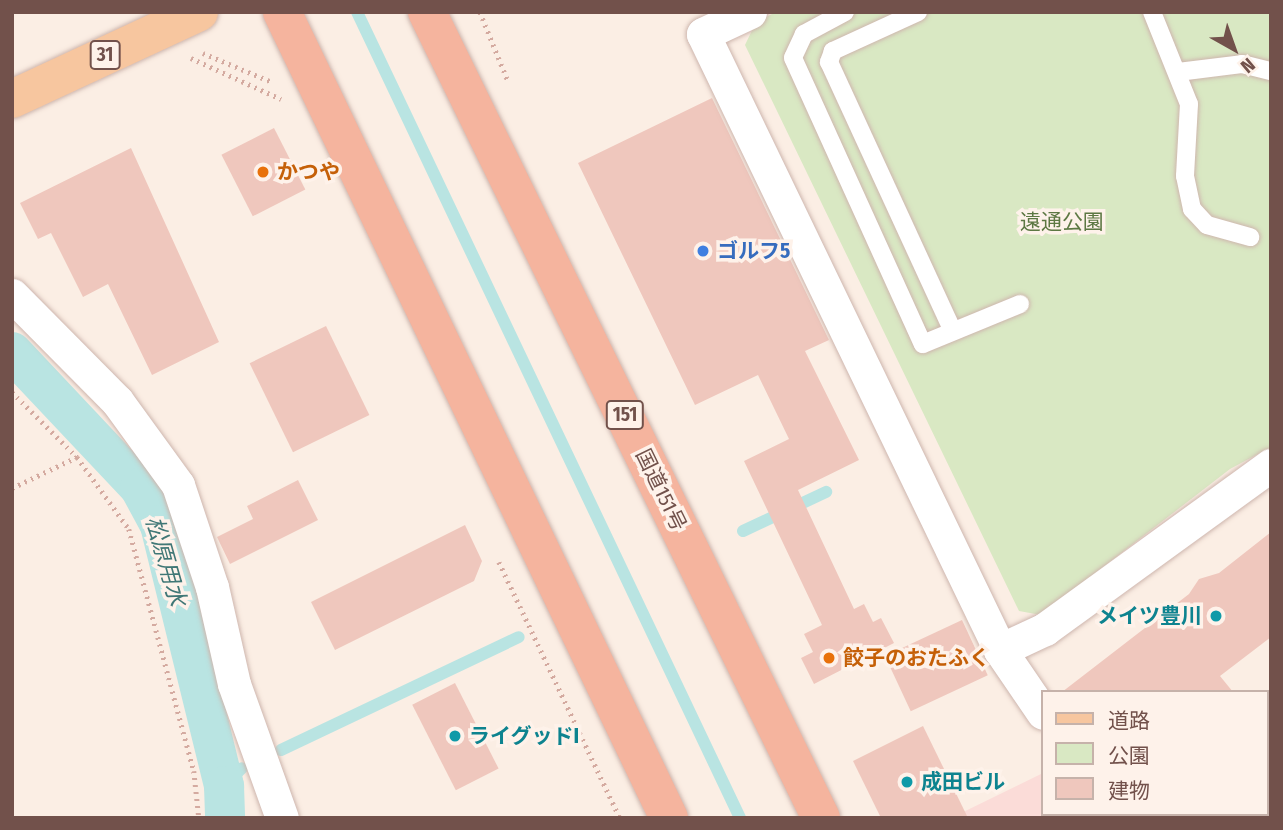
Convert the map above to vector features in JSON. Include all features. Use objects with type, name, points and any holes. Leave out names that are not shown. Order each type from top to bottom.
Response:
[{"type":"highway","points":[[282,12],[669,818]]},
{"type":"highway","name":"国道151号","points":[[427,12],[821,818]]},
{"type":"main road","name":"31","points":[[12,99],[199,12]]},
{"type":"street","points":[[750,12],[703,34],[1000,650],[1042,712]]},
{"type":"street","points":[[12,295],[117,401],[178,485],[212,587],[234,684],[282,818]]},
{"type":"street","points":[[1000,650],[1045,629],[1271,465]]},
{"type":"lane","points":[[845,12],[804,34],[793,58],[923,344],[1020,304]]},
{"type":"lane","points":[[918,12],[833,51],[829,62],[953,331]]},
{"type":"lane","points":[[1152,12],[1189,104],[1185,176],[1192,209],[1207,225],[1250,237]]},
{"type":"lane","points":[[1178,72],[1242,64],[1271,71]]},
{"type":"lane","points":[[869,225],[898,213]]},
{"type":"path","points":[[202,52],[276,84]]},
{"type":"path","points":[[191,57],[281,99],[286,110]]},
{"type":"path","points":[[12,392],[77,457],[130,529],[194,771],[199,818]]},
{"type":"path","points":[[12,488],[77,457]]},
{"type":"path","points":[[497,557],[620,818]]},
{"type":"shaded area","points":[[1042,773],[1042,816],[1099,818],[951,818]]},
{"type":"green space","name":"遠通公園","points":[[776,12],[1271,12],[1271,447],[1230,469],[1041,615],[1019,611],[745,45],[756,22]]},
{"type":"building","name":"ゴルフ5","points":[[712,98],[829,340],[805,351],[859,460],[798,490],[854,609],[864,604],[873,622],[881,618],[894,643],[814,684],[801,658],[813,652],[804,634],[822,625],[744,461],[789,439],[758,375],[695,405],[578,163]]},
{"type":"building","name":"かつや","points":[[274,128],[305,189],[253,216],[221,155]]},
{"type":"building","points":[[131,148],[219,342],[152,375],[108,284],[83,297],[51,233],[38,239],[20,203]]},
{"type":"building","points":[[326,326],[369,415],[293,452],[250,363]]},
{"type":"building","points":[[298,480],[318,520],[230,564],[217,537],[253,519],[247,506]]},
{"type":"building","points":[[465,525],[482,561],[474,581],[335,650],[311,602]]},
{"type":"building","name":"メイツ豊川","points":[[1271,532],[1271,637],[1220,676],[1231,690],[1065,690],[1189,594],[1199,579],[1219,573]]},
{"type":"building","points":[[962,620],[988,675],[911,711],[885,656]]},
{"type":"building","name":"ライグッドI","points":[[455,683],[499,769],[456,790],[412,705]]},
{"type":"building","name":"成田ビル","points":[[923,726],[968,818],[881,818],[853,761]]},
{"type":"waterway","points":[[357,12],[740,818]]},
{"type":"waterway","name":"松原用水","points":[[12,352],[140,488],[160,525],[224,786],[225,818]]},
{"type":"waterway","points":[[743,531],[826,492]]},
{"type":"waterway","points":[[281,750],[519,637]]},
{"type":"waterway","points":[[224,786],[242,768]]},
{"type":"place","name":"かつや","points":[[263,172]]},
{"type":"place","name":"ゴルフ5","points":[[703,251]]},
{"type":"place","name":"メイツ豊川","points":[[1216,616]]},
{"type":"place","name":"餃子のおたふく","points":[[829,658]]},
{"type":"place","name":"ライグッドI","points":[[455,736]]},
{"type":"place","name":"成田ビル","points":[[907,782]]}]
